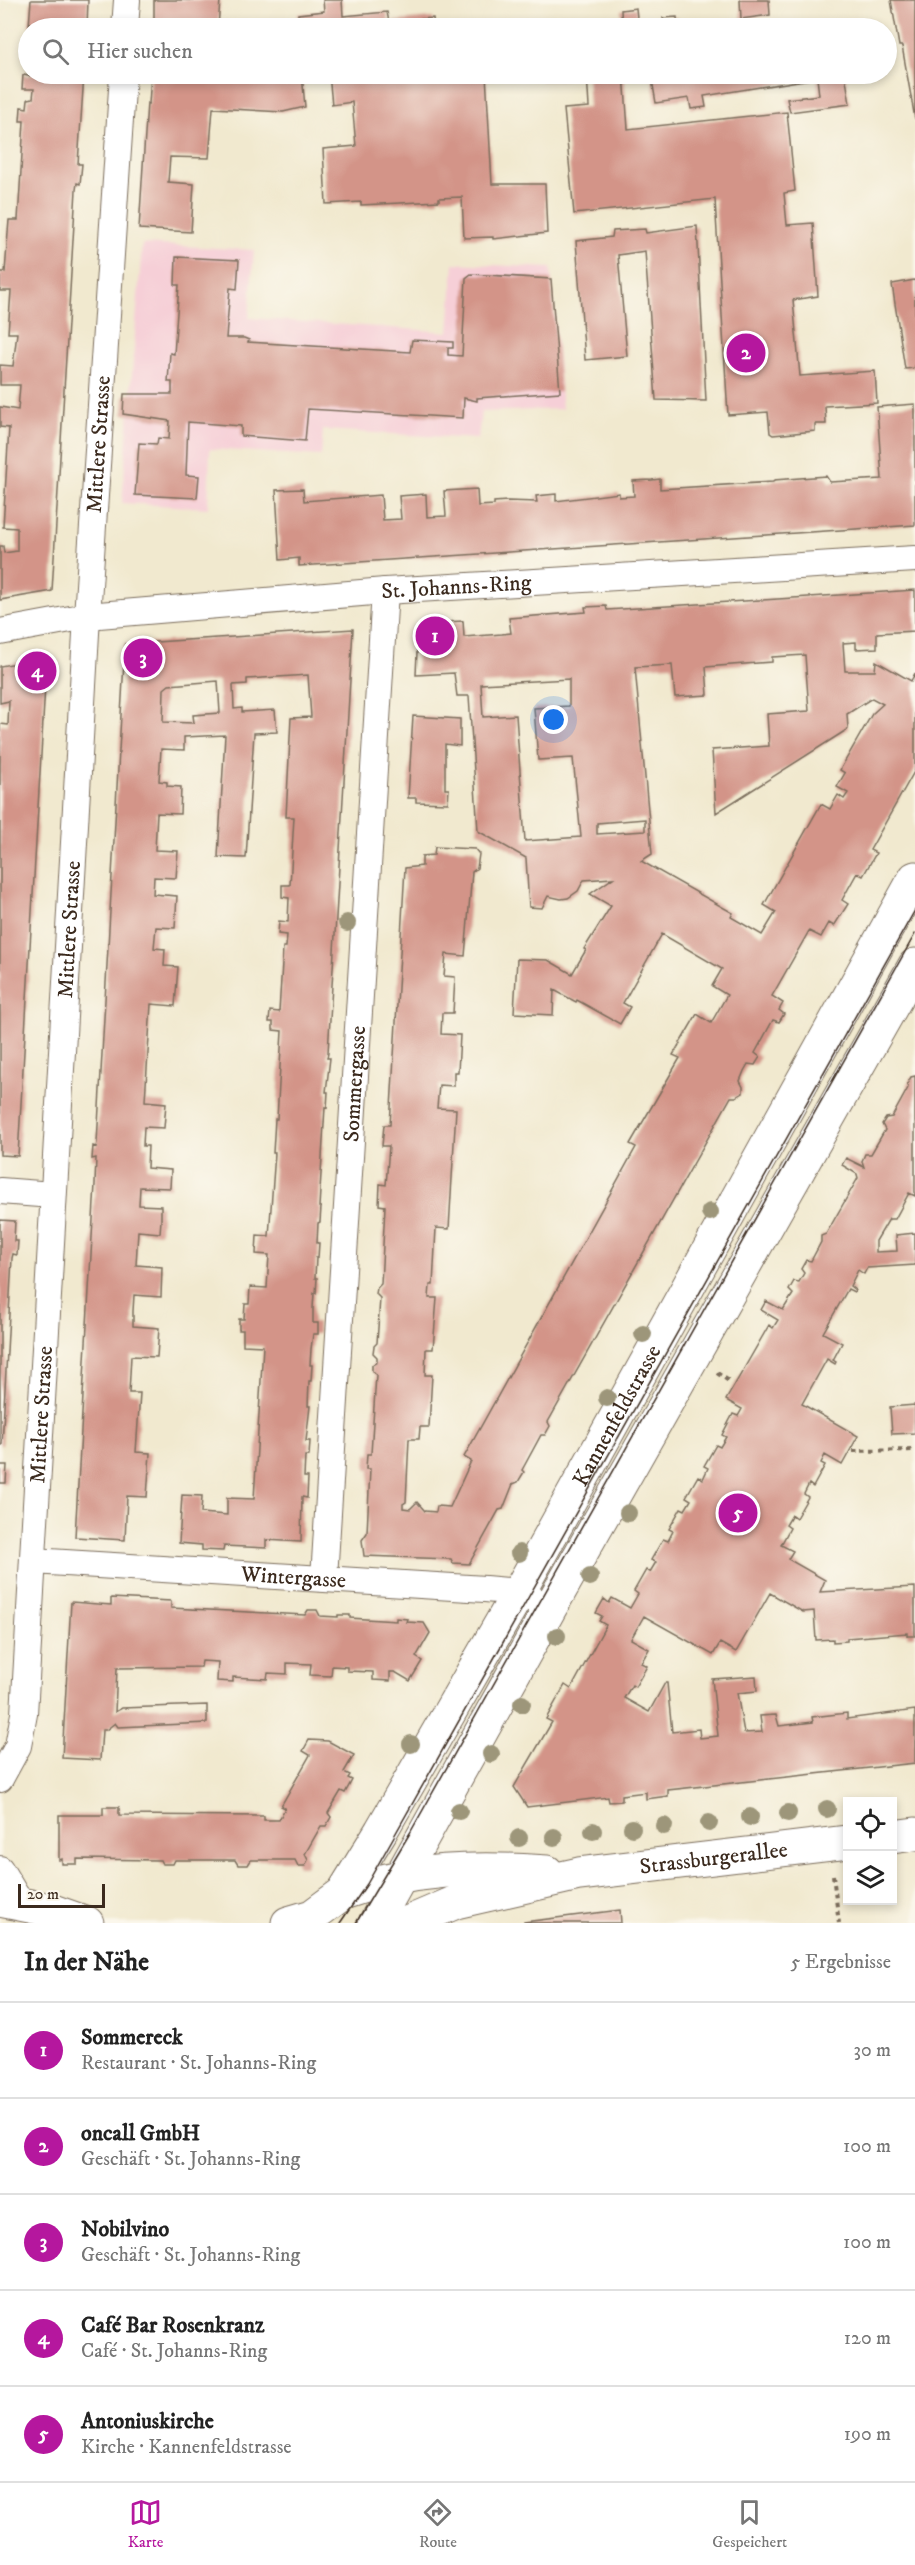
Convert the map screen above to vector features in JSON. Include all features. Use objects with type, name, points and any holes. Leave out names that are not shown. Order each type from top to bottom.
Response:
[{"type":"main road","name":"Kannenfeldstrasse","points":[[288,1923],[312,1916],[343,1893],[519,1592],[915,878]]},
{"type":"main road","name":"Kannenfeldstrasse","points":[[375,1923],[550,1608],[915,965]]},
{"type":"main road","points":[[897,1836],[915,1834]]},
{"type":"main road","name":"Strassburgerallee","points":[[407,1923],[456,1902],[579,1874],[838,1843]]},
{"type":"main road","name":"Strassburgerallee","points":[[343,1893],[402,1876],[455,1869],[486,1868],[579,1874]]},
{"type":"main road","points":[[11,1902],[87,1923]]},
{"type":"street","points":[[126,18],[127,0]]},
{"type":"street","name":"Mittlere Strasse","points":[[0,1779],[18,1746],[24,1714],[87,616],[122,84]]},
{"type":"street","name":"St. Johanns-Ring","points":[[0,632],[87,616],[385,591],[915,559]]},
{"type":"street","name":"Sommergasse","points":[[324,1578],[385,591]]},
{"type":"street","points":[[0,1191],[53,1195]]},
{"type":"street","name":"Wintergasse","points":[[33,1561],[519,1592],[550,1608]]},
{"type":"street","points":[[0,1869],[11,1902]]},
{"type":"path","points":[[718,1374],[732,1383]]},
{"type":"path","points":[[853,1451],[915,1450]]},
{"type":"path","points":[[838,1843],[839,1923]]},
{"type":"shaded area","points":[[142,244],[254,250],[249,318],[449,332],[454,263],[551,268],[562,409],[481,412],[478,439],[323,430],[321,456],[210,449],[208,508],[122,503]]},
{"type":"building","points":[[31,0],[88,0],[87,18],[30,18]]},
{"type":"building","points":[[154,0],[220,0],[219,18],[154,18]]},
{"type":"building","points":[[323,0],[342,0],[343,16],[387,12],[388,18],[298,18],[298,14],[324,11]]},
{"type":"building","points":[[740,0],[769,0],[770,15],[741,18]]},
{"type":"building","points":[[891,0],[915,0],[915,119],[902,46],[899,46],[897,18],[894,18]]},
{"type":"building","points":[[636,8],[637,18],[621,18],[621,10]]},
{"type":"building","points":[[22,84],[83,84],[78,164],[82,164],[80,184],[77,183],[76,190],[52,591],[0,600],[0,546],[3,546],[4,553],[17,551],[17,528],[3,527],[9,428],[0,427],[0,407],[18,410],[20,385],[0,385],[0,365],[13,366],[17,333],[8,333],[11,291],[0,291],[0,272],[5,272],[9,220],[18,220],[24,121],[20,121],[21,107],[27,108],[28,99],[33,98],[34,89],[22,89]]},
{"type":"building","points":[[150,84],[303,84],[305,107],[283,112],[213,108],[209,158],[170,157],[168,182],[194,184],[191,232],[139,229],[147,103],[149,104]]},
{"type":"building","points":[[330,84],[487,84],[492,184],[545,184],[547,233],[493,239],[493,237],[464,238],[462,197],[439,198],[439,201],[361,205],[361,202],[326,204],[323,149],[356,146],[352,102],[332,105]]},
{"type":"building","points":[[588,84],[625,84],[628,129],[787,112],[795,191],[784,193],[787,225],[813,223],[818,296],[793,300],[800,376],[875,371],[877,403],[825,406],[826,424],[815,424],[815,431],[773,435],[770,433],[768,412],[728,415],[715,199],[574,214],[564,109],[589,107]]},
{"type":"building","points":[[653,84],[779,84],[704,96],[706,107],[691,109],[689,98],[656,103]]},
{"type":"building","points":[[818,84],[847,84],[850,104],[790,112],[787,99],[819,95]]},
{"type":"building","points":[[697,226],[706,401],[656,400],[645,251],[618,255],[627,356],[585,360],[576,241],[612,237],[613,231],[645,229],[646,233]]},
{"type":"building","points":[[176,257],[239,260],[237,289],[230,288],[226,338],[244,338],[249,340],[248,342],[410,352],[412,340],[453,342],[453,348],[448,348],[448,355],[462,356],[466,278],[471,274],[551,279],[560,392],[477,398],[477,401],[464,398],[463,418],[308,409],[305,441],[241,436],[241,426],[188,422],[186,475],[199,476],[197,498],[135,495],[139,443],[157,444],[158,438],[169,439],[170,421],[123,414],[124,394],[172,394],[172,382],[168,382],[170,353],[174,354],[179,285],[175,285]]},
{"type":"building","points":[[915,280],[915,368],[905,369],[892,284]]},
{"type":"building","points":[[915,404],[915,525],[299,566],[299,558],[280,560],[276,490],[303,489],[304,501],[381,495],[383,520],[401,519],[399,496],[426,494],[427,517],[446,516],[444,491],[477,489],[478,506],[507,501],[537,502],[536,496],[556,494],[556,501],[619,493],[619,497],[634,496],[633,481],[660,479],[660,489],[773,482],[774,480],[826,476],[830,482],[882,479],[877,407]]},
{"type":"building","points":[[915,590],[915,631],[877,633],[877,648],[856,649],[856,642],[843,643],[845,671],[875,671],[876,661],[911,681],[915,673],[915,770],[870,850],[876,853],[863,876],[857,873],[842,900],[848,904],[834,926],[829,923],[821,937],[809,931],[772,996],[783,1003],[779,1010],[784,1014],[779,1022],[773,1020],[755,1053],[760,1057],[755,1065],[748,1064],[744,1071],[740,1081],[743,1093],[731,1097],[548,1422],[550,1426],[545,1435],[541,1435],[522,1470],[524,1472],[518,1482],[513,1484],[503,1509],[499,1510],[469,1564],[453,1563],[451,1559],[364,1556],[362,1540],[367,1533],[370,1469],[366,1469],[367,1454],[371,1454],[376,1375],[372,1371],[372,1365],[377,1362],[377,1357],[373,1353],[377,1343],[380,1298],[376,1294],[381,1284],[385,1206],[379,1205],[380,1184],[386,1185],[389,1146],[382,1146],[384,1125],[390,1125],[405,868],[422,866],[422,856],[434,855],[435,847],[475,849],[479,854],[477,868],[472,872],[465,956],[446,954],[444,976],[455,977],[453,1013],[442,1013],[441,1034],[460,1035],[458,1072],[454,1072],[454,1086],[439,1085],[437,1108],[456,1109],[449,1229],[436,1228],[433,1285],[430,1285],[429,1298],[437,1298],[433,1349],[426,1349],[425,1375],[432,1375],[429,1427],[420,1427],[419,1439],[409,1439],[406,1502],[403,1508],[410,1509],[417,1502],[425,1511],[436,1512],[437,1506],[450,1507],[471,1461],[464,1457],[636,1147],[630,1144],[680,1058],[673,1055],[697,1014],[711,1023],[727,995],[712,986],[722,969],[662,934],[623,1003],[630,1007],[620,1024],[554,990],[553,1015],[514,1013],[517,959],[548,960],[572,974],[586,950],[584,949],[611,906],[590,894],[613,878],[584,880],[578,891],[568,898],[548,896],[542,908],[529,907],[526,858],[478,831],[469,696],[457,696],[454,673],[416,675],[418,630],[425,623],[463,621],[464,637],[502,634],[511,633],[509,618],[586,612],[585,607],[606,606],[607,610]],"holes":[[[805,655],[809,711],[767,714],[769,746],[712,750],[716,813],[848,729],[847,714],[872,698],[883,704],[872,714],[840,770],[845,773],[837,787],[848,793],[844,799],[838,795],[830,809],[821,804],[764,905],[776,912],[762,935],[731,917],[733,913],[641,861],[652,854],[635,667],[672,665],[675,697],[708,695],[706,667],[772,662],[772,657]],[[569,679],[569,706],[534,708],[538,760],[573,758],[581,837],[525,841],[516,715],[483,717],[481,684]],[[645,819],[645,831],[597,834],[597,823]]]},
{"type":"building","points":[[353,629],[327,1058],[330,1058],[326,1092],[328,1092],[327,1108],[325,1107],[320,1222],[318,1223],[316,1293],[314,1293],[313,1308],[313,1323],[318,1323],[318,1334],[313,1334],[311,1349],[310,1365],[312,1365],[308,1406],[310,1406],[306,1441],[310,1441],[309,1456],[305,1456],[304,1477],[308,1477],[307,1498],[302,1497],[301,1542],[266,1540],[266,1548],[224,1546],[223,1551],[202,1550],[202,1545],[179,1543],[182,1495],[202,1496],[201,1513],[227,1515],[227,1498],[254,1499],[263,1346],[243,1345],[243,1330],[239,1330],[239,1319],[244,1319],[245,1304],[249,1304],[250,1287],[267,1288],[269,1255],[256,1254],[257,1235],[269,1236],[282,1031],[273,1030],[273,1022],[269,1022],[270,1011],[279,1012],[283,947],[286,947],[287,935],[278,934],[279,921],[288,922],[289,898],[282,897],[282,885],[290,885],[294,817],[286,817],[291,718],[311,717],[308,675],[247,679],[247,684],[233,685],[234,709],[242,708],[242,712],[275,710],[277,732],[254,733],[246,858],[218,857],[225,735],[184,737],[184,750],[161,749],[159,781],[167,782],[167,786],[181,787],[180,814],[157,813],[155,850],[178,851],[176,878],[154,877],[153,894],[177,896],[175,928],[156,927],[154,948],[165,949],[164,966],[178,967],[175,1006],[151,1004],[145,1101],[166,1103],[164,1128],[144,1127],[143,1146],[148,1146],[147,1168],[171,1170],[170,1188],[140,1187],[139,1205],[161,1206],[160,1233],[138,1231],[136,1265],[162,1267],[161,1297],[134,1295],[133,1311],[133,1326],[159,1328],[157,1357],[131,1356],[129,1393],[140,1393],[136,1452],[150,1453],[147,1497],[127,1496],[125,1540],[75,1537],[96,1158],[92,1159],[93,1146],[96,1147],[97,1143],[125,644]],"holes":[[[218,681],[220,713],[193,715],[194,723],[163,722],[164,689],[169,685]]]},
{"type":"building","points":[[38,659],[46,668],[18,1156],[0,1155],[0,724],[8,725],[9,701],[0,703],[0,666]]},
{"type":"building","points":[[413,716],[460,719],[460,746],[445,744],[445,789],[449,789],[448,803],[416,802],[416,798],[408,798]]},
{"type":"building","points":[[915,1076],[915,1196],[909,1193],[895,1219],[889,1219],[876,1241],[876,1252],[897,1251],[896,1235],[915,1233],[915,1265],[867,1268],[864,1274],[858,1270],[850,1286],[855,1290],[854,1292],[848,1289],[823,1333],[842,1343],[833,1360],[835,1364],[827,1359],[802,1404],[858,1436],[842,1465],[825,1455],[821,1463],[825,1465],[813,1487],[809,1484],[804,1494],[808,1497],[796,1518],[792,1515],[786,1525],[790,1528],[781,1545],[793,1551],[788,1559],[825,1580],[820,1592],[915,1587],[915,1636],[907,1636],[907,1633],[847,1638],[847,1641],[816,1640],[814,1611],[803,1612],[770,1593],[736,1652],[720,1643],[713,1655],[644,1616],[631,1639],[649,1649],[641,1663],[647,1666],[635,1687],[632,1685],[624,1698],[649,1712],[667,1683],[672,1732],[699,1729],[700,1738],[718,1736],[712,1679],[756,1676],[757,1691],[737,1693],[744,1733],[762,1732],[760,1716],[776,1715],[779,1726],[813,1722],[812,1717],[847,1713],[847,1719],[915,1710],[915,1763],[668,1790],[668,1796],[646,1799],[646,1792],[622,1795],[622,1801],[609,1802],[608,1797],[527,1807],[514,1787],[552,1722],[546,1719],[565,1685],[571,1689],[606,1625],[599,1621],[602,1616],[596,1613],[604,1599],[609,1603],[612,1598],[630,1608],[638,1594],[634,1591],[646,1570],[650,1572],[656,1562],[651,1560],[663,1539],[668,1541],[673,1531],[669,1529],[681,1508],[685,1510],[691,1500],[686,1497],[698,1476],[703,1479],[708,1468],[704,1466],[716,1445],[720,1447],[726,1437],[722,1435],[733,1414],[738,1416],[742,1409],[726,1400],[769,1325],[773,1328],[778,1320],[761,1310],[766,1301],[783,1310],[793,1294],[789,1290],[794,1281],[799,1282],[804,1273],[801,1269],[806,1260],[811,1261],[821,1242],[821,1236],[826,1234],[858,1178],[857,1174],[842,1165],[846,1158],[864,1167],[862,1161],[865,1154],[871,1154],[885,1130],[882,1124],[886,1118],[892,1117],[908,1088],[907,1084],[911,1077]]},
{"type":"building","points":[[0,1220],[15,1221],[14,1241],[18,1241],[17,1255],[13,1254],[12,1258],[2,1445],[0,1445]]},
{"type":"building","points":[[915,1405],[915,1433],[892,1434],[890,1407]]},
{"type":"building","points":[[0,1465],[7,1465],[6,1483],[0,1483]]},
{"type":"building","points":[[111,1598],[171,1601],[171,1608],[305,1615],[308,1610],[317,1610],[320,1616],[350,1615],[350,1618],[396,1621],[396,1618],[408,1619],[407,1622],[424,1623],[430,1633],[416,1657],[422,1661],[410,1681],[395,1672],[390,1672],[390,1681],[373,1680],[373,1672],[347,1671],[347,1667],[332,1666],[331,1676],[310,1675],[311,1664],[287,1663],[287,1674],[268,1673],[267,1679],[233,1677],[233,1682],[217,1681],[218,1662],[202,1661],[201,1667],[117,1668],[115,1712],[122,1708],[207,1705],[207,1723],[118,1727],[115,1723],[106,1730],[102,1730],[100,1760],[62,1758],[71,1602],[111,1605]]},
{"type":"building","points":[[309,1740],[328,1741],[354,1755],[344,1772],[350,1775],[348,1778],[352,1780],[345,1793],[341,1791],[328,1813],[331,1817],[326,1826],[321,1826],[305,1854],[308,1860],[305,1866],[298,1866],[295,1860],[251,1860],[248,1865],[238,1865],[235,1860],[175,1860],[173,1864],[162,1864],[160,1860],[77,1859],[77,1864],[62,1864],[62,1859],[59,1860],[59,1815],[103,1815],[103,1807],[119,1807],[119,1815],[264,1816],[264,1820],[279,1820],[285,1808],[281,1806],[310,1755],[303,1751]]},
{"type":"building","points":[[620,1910],[621,1923],[524,1923],[524,1922]]},
{"type":"tram line","points":[[340,1923],[367,1884],[915,910]]},
{"type":"tram line","points":[[356,1923],[410,1833],[915,934]]},
{"type":"place","name":"oncall GmbH","points":[[746,353]]},
{"type":"place","name":"Sommereck","points":[[435,636]]},
{"type":"place","name":"Nobilvino","points":[[143,658]]},
{"type":"place","name":"Café Bar Rosenkranz","points":[[37,671]]},
{"type":"place","name":"Antoniuskirche","points":[[738,1513]]}]
